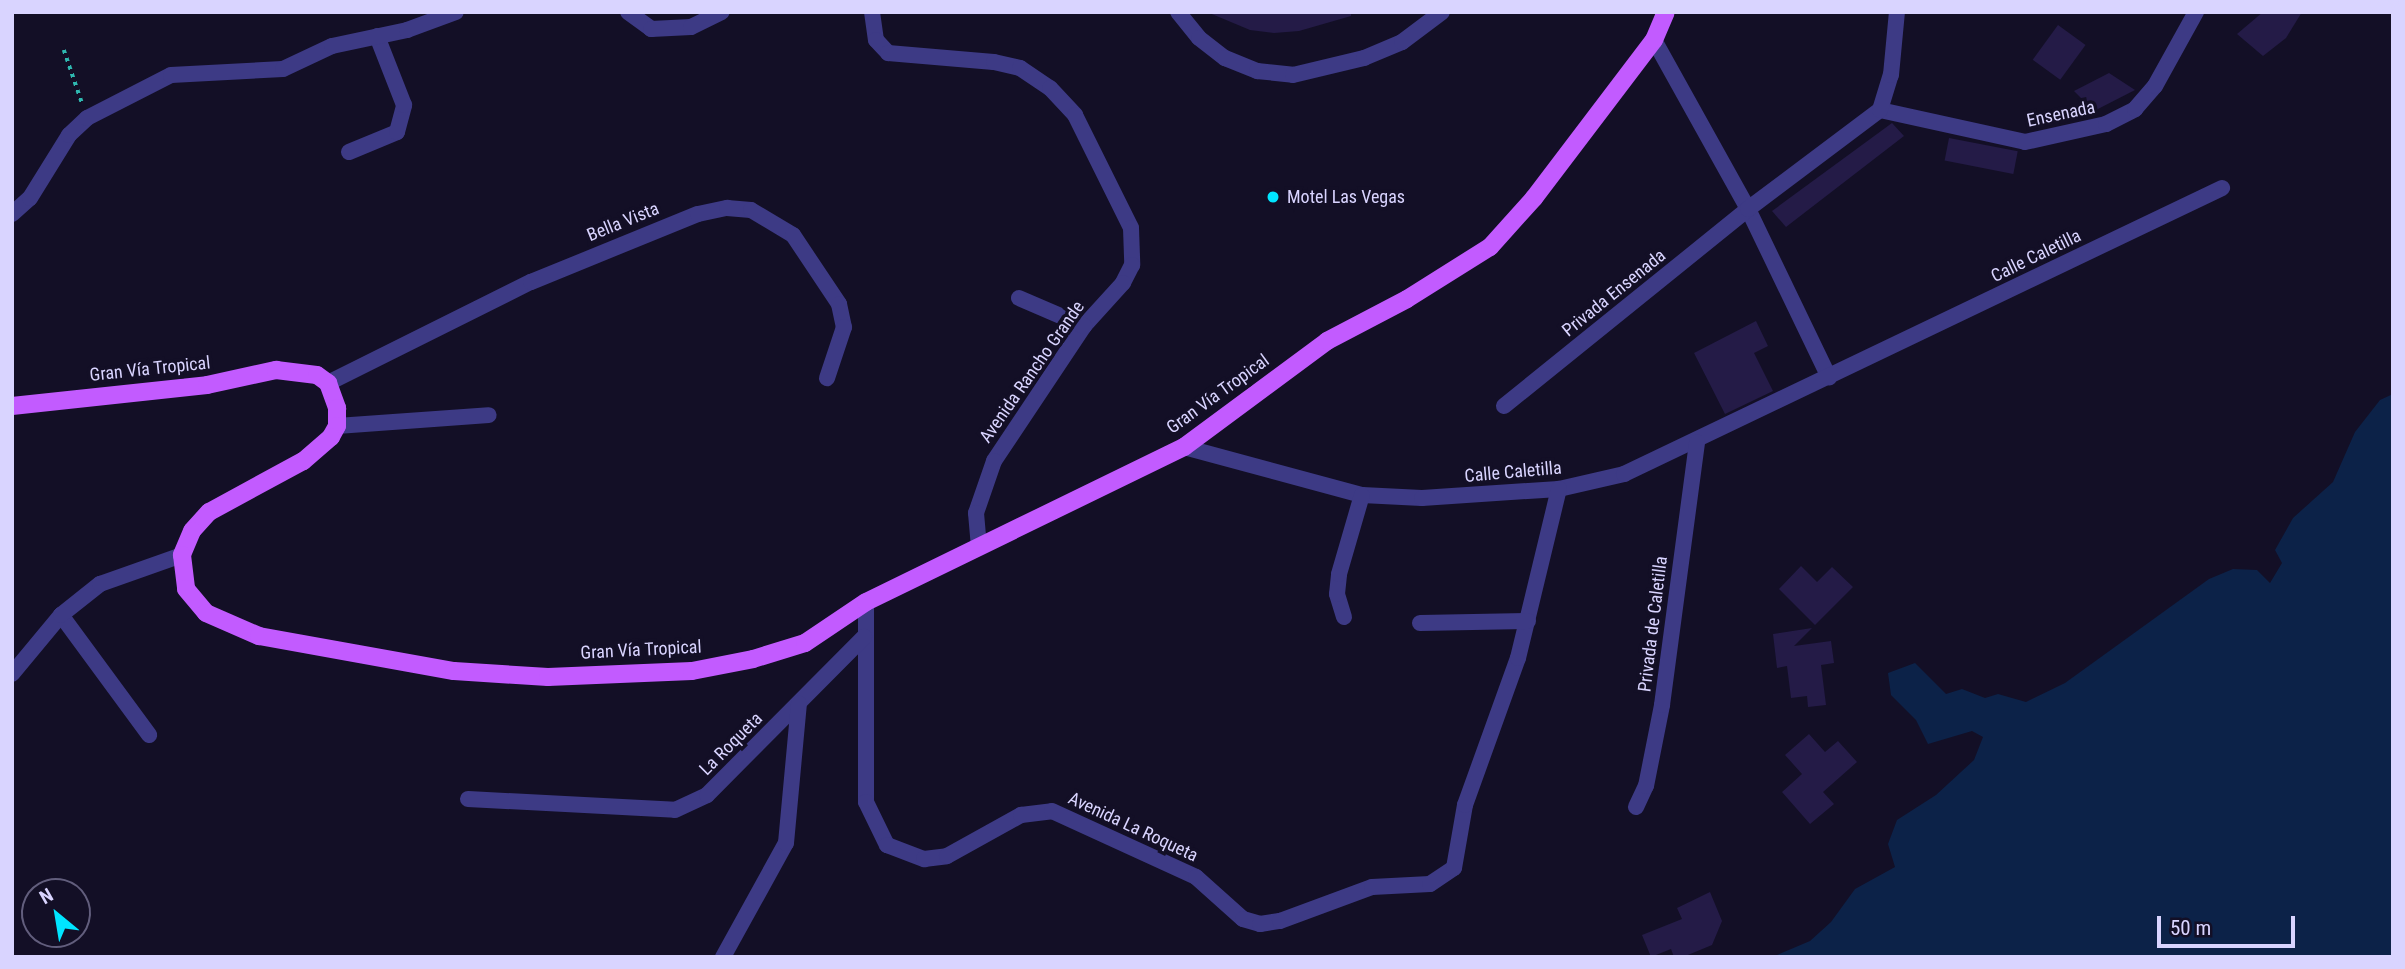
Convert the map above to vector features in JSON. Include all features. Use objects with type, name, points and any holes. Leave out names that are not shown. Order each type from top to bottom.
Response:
[{"type":"main road","name":"Gran Vía Tropical","points":[[182,555],[186,589],[206,613],[249,632],[454,671],[548,677],[692,671],[805,643],[866,602],[1184,447],[1327,341],[1407,299],[1490,247],[1534,198],[1654,40],[1666,12]]},
{"type":"main road","name":"Gran Vía Tropical","points":[[12,406],[207,385],[276,370],[317,375],[328,383]]},
{"type":"main road","points":[[182,555],[192,531],[209,512],[303,461],[337,426],[334,393],[328,383]]},
{"type":"street","points":[[12,214],[30,198],[69,135],[87,118],[172,75],[283,69],[332,46],[377,36],[456,12]]},
{"type":"street","points":[[628,12],[651,29],[691,27],[722,12]]},
{"type":"street","name":"Avenida Rancho Grande","points":[[872,12],[876,40],[888,53],[994,61],[1020,68],[1050,88],[1075,115],[1116,191],[1134,248],[1123,284],[1084,326],[994,461],[976,513],[979,546]]},
{"type":"street","points":[[1178,12],[1199,38],[1225,58],[1257,71],[1293,75],[1364,58],[1402,42],[1442,12]]},
{"type":"street","points":[[1748,209],[1880,110],[1891,75],[1897,12]]},
{"type":"street","name":"Ensenada","points":[[1880,110],[2025,142],[2106,124],[2135,108],[2155,86],[2196,12]]},
{"type":"street","points":[[349,152],[397,132],[404,105],[377,36]]},
{"type":"street","points":[[1654,40],[1748,209],[1829,377]]},
{"type":"street","name":"Calle Caletilla","points":[[1184,447],[1362,495],[1422,498],[1559,489],[1624,474],[1697,443],[2222,188]]},
{"type":"street","name":"Bella Vista","points":[[328,383],[590,256],[698,214],[727,208],[751,210],[793,235],[839,304],[844,327],[827,378]]},
{"type":"street","name":"Privada Ensenada","points":[[1504,406],[1748,209]]},
{"type":"street","points":[[1019,298],[1084,326]]},
{"type":"street","points":[[337,426],[489,415]]},
{"type":"street","name":"Privada de Caletilla","points":[[1636,807],[1646,786],[1662,705],[1697,443]]},
{"type":"street","name":"Avenida La Roqueta","points":[[866,602],[866,802],[887,845],[924,859],[947,856],[1021,815],[1052,811],[1196,877],[1227,909],[1260,924],[1280,921],[1372,887],[1430,884],[1445,878],[1459,860],[1465,805],[1528,621],[1559,489]]},
{"type":"street","points":[[1344,617],[1337,594],[1339,574],[1362,495]]},
{"type":"street","points":[[12,674],[61,615],[100,584],[182,555]]},
{"type":"street","points":[[61,615],[149,735]]},
{"type":"street","points":[[1420,624],[1528,621]]},
{"type":"street","name":"La Roqueta","points":[[468,799],[675,810],[707,795],[864,637]]},
{"type":"street","points":[[723,957],[786,843],[799,704]]},
{"type":"path","points":[[64,50],[87,118]]},
{"type":"water","points":[[2393,394],[2393,957],[1772,957],[1810,941],[1831,922],[1855,889],[1895,867],[1888,844],[1897,820],[1936,795],[1974,760],[1983,737],[1972,731],[1928,744],[1916,720],[1891,695],[1888,673],[1915,663],[1946,694],[1962,689],[1985,698],[1998,694],[2026,702],[2065,683],[2209,579],[2233,569],[2257,570],[2270,583],[2282,563],[2275,550],[2293,518],[2333,482],[2355,432],[2380,400]]},
{"type":"building","points":[[1207,12],[1351,12],[1351,16],[1299,31],[1274,33],[1250,30]]},
{"type":"building","points":[[2263,12],[2302,12],[2286,38],[2263,56],[2237,34]]},
{"type":"building","points":[[2058,25],[2086,45],[2060,80],[2033,60]]},
{"type":"building","points":[[2109,73],[2135,90],[2094,111],[2074,91]]},
{"type":"building","points":[[1892,123],[1904,136],[1786,227],[1772,211]]},
{"type":"building","points":[[1949,138],[2018,151],[2013,174],[1945,161]]},
{"type":"building","points":[[1756,321],[1768,346],[1754,353],[1773,391],[1725,414],[1694,353]]},
{"type":"building","points":[[1801,566],[1817,582],[1832,567],[1853,587],[1815,625],[1779,589]]},
{"type":"building","points":[[1812,628],[1794,646],[1831,641],[1834,663],[1821,665],[1826,705],[1808,707],[1807,696],[1791,698],[1787,666],[1777,668],[1773,634]]},
{"type":"building","points":[[1809,734],[1825,752],[1838,741],[1857,762],[1823,792],[1834,804],[1810,824],[1782,792],[1802,774],[1785,755]]},
{"type":"building","points":[[1710,892],[1722,921],[1712,945],[1683,957],[1674,957],[1671,949],[1651,957],[1642,935],[1682,919],[1677,908]]},
{"type":"place","name":"Motel Las Vegas","points":[[1273,197]]}]
